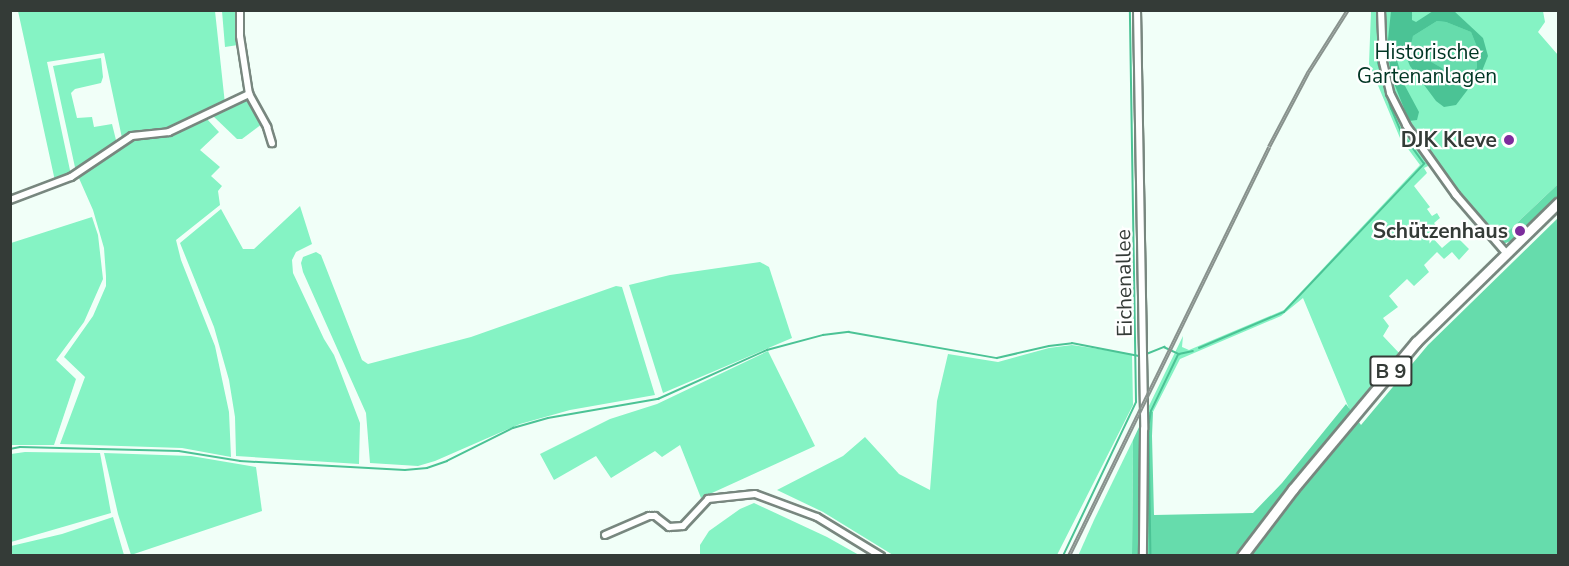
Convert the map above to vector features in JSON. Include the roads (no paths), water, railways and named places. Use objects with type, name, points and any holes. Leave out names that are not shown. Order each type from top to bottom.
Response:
[{"type":"main road","name":"B 9","points":[[1242,555],[1307,471],[1416,342],[1558,203]]},
{"type":"street","points":[[240,10],[240,36],[249,94],[267,127],[272,143]]},
{"type":"street","name":"Eichenallee","points":[[1137,10],[1144,429],[1143,555]]},
{"type":"street","points":[[1381,10],[1383,62],[1390,93],[1406,125],[1452,189],[1506,253]]},
{"type":"street","points":[[10,200],[71,177],[132,136],[169,132],[249,94]]},
{"type":"street","points":[[604,535],[649,516],[656,516],[669,527],[683,526],[708,499],[731,494],[755,494],[817,517],[881,555]]},
{"type":"waterway","points":[[1063,556],[1136,402],[1130,10]]},
{"type":"waterway","points":[[1199,348],[1284,312],[1424,164],[1401,132],[1391,109],[1378,63],[1379,38]]},
{"type":"waterway","points":[[10,449],[20,447],[179,451],[240,461],[405,470],[427,468],[447,461],[513,428],[548,418],[658,399],[767,350],[823,335],[849,332],[997,358],[1072,343],[1139,356]]},
{"type":"waterway","points":[[1144,355],[1164,347],[1179,354],[1193,351]]},
{"type":"waterway","points":[[1149,423],[1151,411],[1178,355]]},
{"type":"waterway","points":[[1149,432],[1151,556]]},
{"type":"railway","points":[[1069,556],[1269,147],[1308,73],[1348,10]]},
{"type":"place","name":"DJK Kleve","points":[[1509,140]]},
{"type":"place","name":"Schützenhaus","points":[[1520,231]]},
{"type":"park label","name":"Historische Gartenanlagen","points":[[1427,64]]}]
